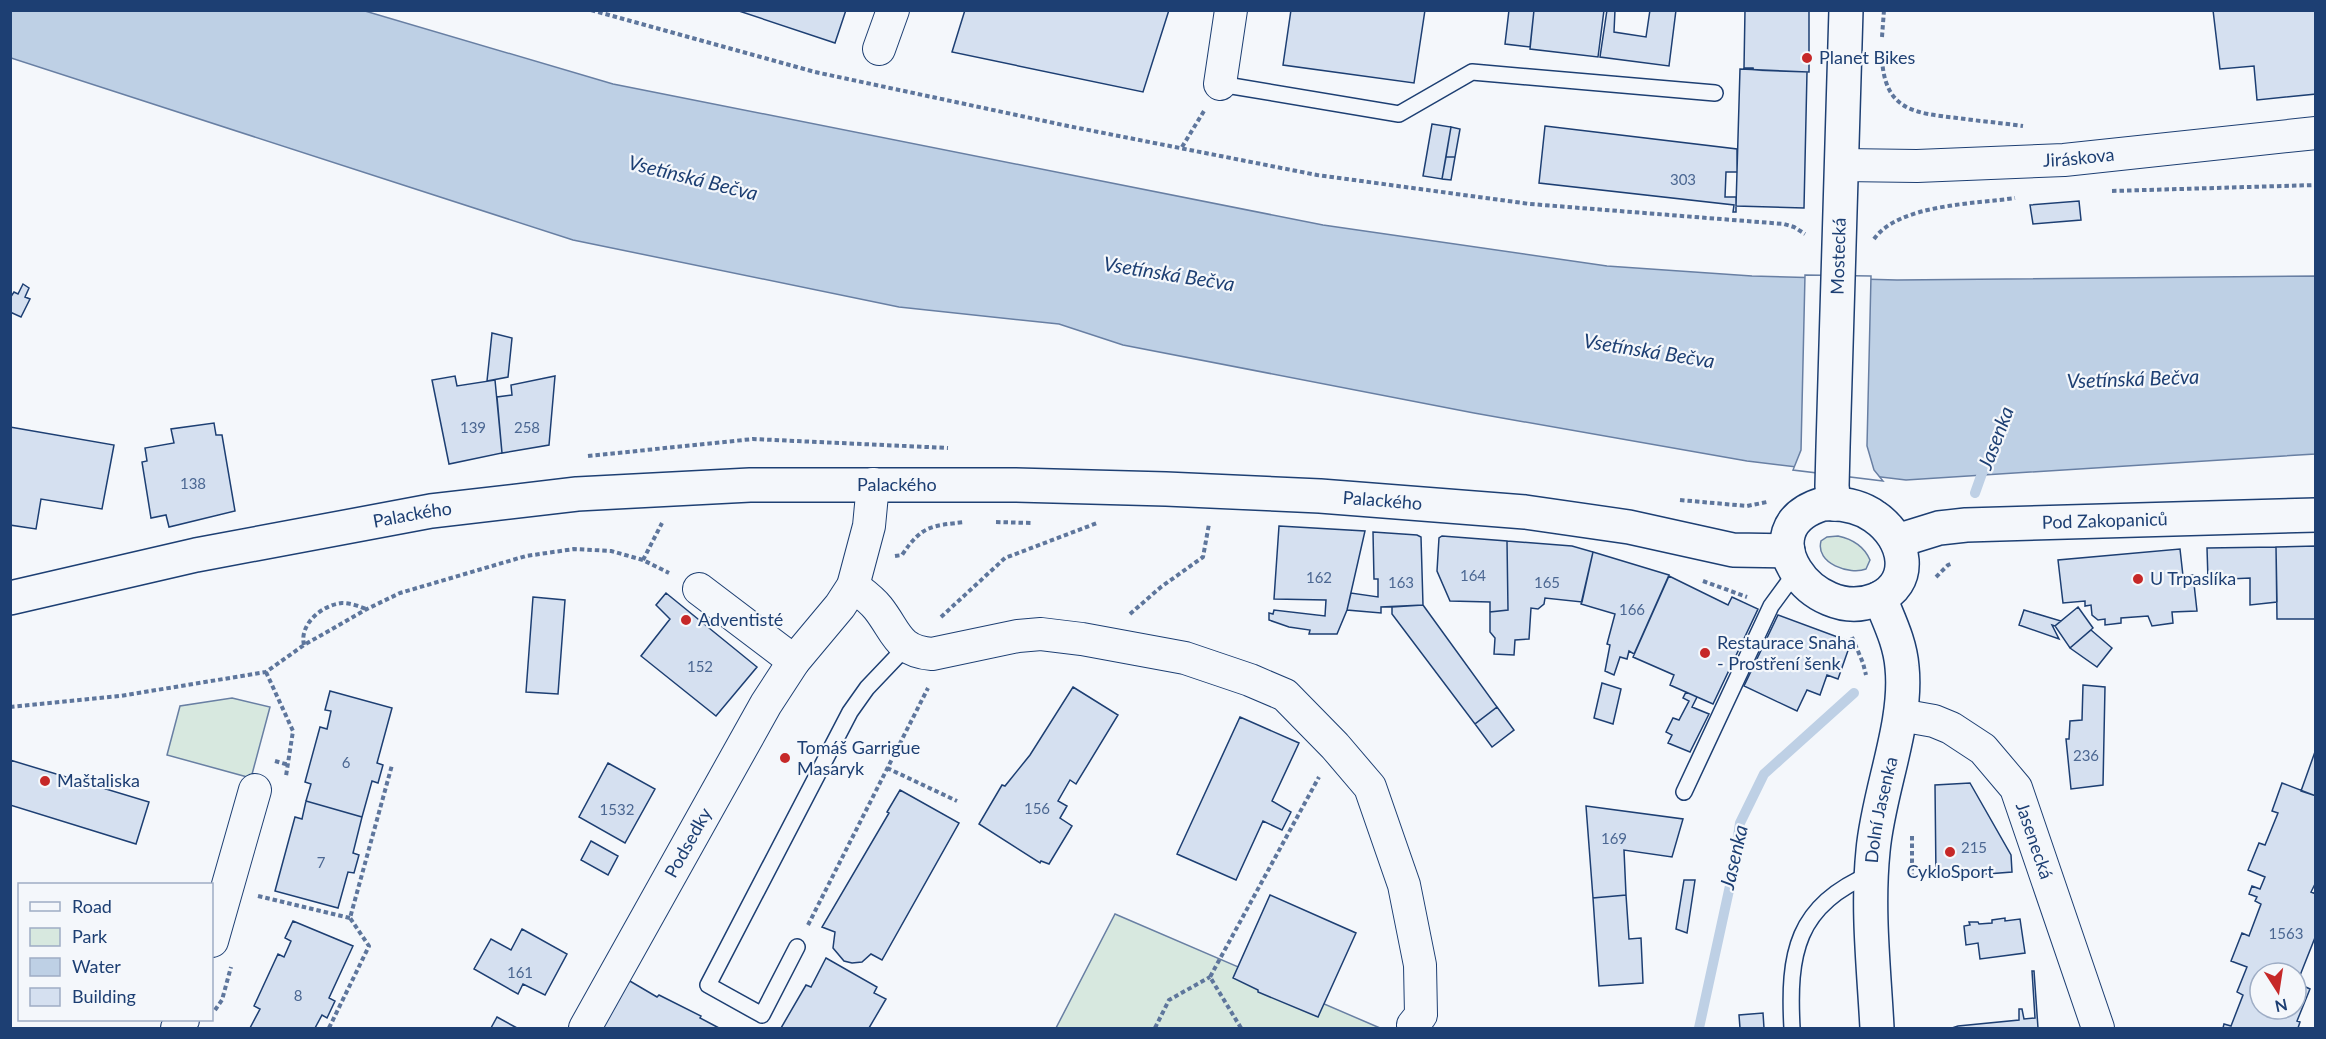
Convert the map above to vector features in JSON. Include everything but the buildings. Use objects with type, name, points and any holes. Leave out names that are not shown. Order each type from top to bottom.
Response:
[{"type":"street","points":[[879,49],[893,10]]},
{"type":"street","points":[[1220,84],[1231,10]]},
{"type":"street","name":"Mostecká","points":[[1833,495],[1825,239],[1842,165],[1846,10]]},
{"type":"street","name":"Jiráskova","points":[[1842,165],[1917,166],[2064,160],[2316,133]]},
{"type":"street","name":"Palackého","points":[[10,598],[263,542],[464,507],[577,494],[668,488],[873,484],[1166,489],[1430,503],[1580,519],[1792,561]]},
{"type":"street","name":"Podsedky","points":[[585,1029],[766,704],[794,661],[840,606],[858,573],[869,526],[873,484]]},
{"type":"street","points":[[1833,495],[1875,516],[1888,527],[1897,541],[1902,557],[1901,574],[1895,585],[1880,598],[1858,604],[1839,602],[1814,591],[1792,561],[1788,536],[1796,519],[1833,495]]},
{"type":"street","name":"Pod Zakopaniců","points":[[1897,541],[1939,528],[1966,525],[2316,515]]},
{"type":"street","points":[[858,573],[897,639],[923,661],[1018,636],[1041,634],[1082,639],[1185,658],[1250,680],[1285,695],[1335,746],[1370,787],[1404,885],[1420,965],[1421,1015],[1413,1025]]},
{"type":"street","points":[[699,589],[794,661]]},
{"type":"street","name":"Dolní Jasenka","points":[[1877,1029],[1870,873],[1876,826],[1900,716],[1903,690],[1900,652],[1880,598]]},
{"type":"street","name":"Jasenecká","points":[[1900,716],[1934,721],[1951,728],[1983,749],[2016,788],[2098,1029]]},
{"type":"street","points":[[213,937],[255,790]]},
{"type":"lane","points":[[1220,84],[1399,114],[1472,72],[1715,93]]},
{"type":"lane","points":[[1684,792],[1792,561]]},
{"type":"lane","points":[[797,947],[762,1015],[708,985],[850,712],[867,688],[923,661]]},
{"type":"lane","points":[[1792,1029],[1790,992],[1792,969],[1806,927],[1818,907],[1833,893],[1870,873]]},
{"type":"path","points":[[591,10],[815,72],[1068,126],[1317,175],[1503,201],[1784,224],[1825,239]]},
{"type":"path","points":[[1882,45],[1884,10]]},
{"type":"path","points":[[1882,53],[1884,75],[1893,95],[1901,104],[1917,113]]},
{"type":"path","points":[[1182,147],[1220,84]]},
{"type":"path","points":[[2110,191],[2316,185]]},
{"type":"path","points":[[1873,240],[1887,224],[1906,215],[2023,197]]},
{"type":"path","points":[[1721,505],[1754,505],[1776,497]]},
{"type":"path","points":[[643,560],[664,520]]},
{"type":"path","points":[[858,573],[902,555],[914,536],[929,527],[977,522]]},
{"type":"path","points":[[989,522],[1037,523]]},
{"type":"path","points":[[1085,523],[1108,524]]},
{"type":"path","points":[[797,947],[887,768],[923,661],[932,626],[1005,558],[1097,524]]},
{"type":"path","points":[[1198,524],[1220,524]]},
{"type":"path","points":[[1133,612],[1161,587],[1203,557],[1209,524]]},
{"type":"path","points":[[10,707],[120,696],[266,672],[304,645],[400,593],[526,556],[574,549],[611,551],[643,560],[699,589]]},
{"type":"path","points":[[1932,582],[1948,564],[1957,561]]},
{"type":"path","points":[[1696,579],[1771,606]]},
{"type":"path","points":[[304,645],[304,631],[308,623],[324,610],[345,603],[367,609]]},
{"type":"path","points":[[1843,634],[1854,638],[1867,681]]},
{"type":"path","points":[[1155,1029],[1169,1000],[1210,977],[1335,746]]},
{"type":"path","points":[[350,918],[392,765]]},
{"type":"path","points":[[887,768],[957,801]]},
{"type":"path","points":[[252,894],[350,918],[369,946],[329,1029]]},
{"type":"path","points":[[1210,977],[1241,1029]]},
{"type":"green space","points":[[1838,536],[1853,541],[1861,547],[1870,560],[1866,569],[1843,569],[1828,562],[1823,556],[1821,541],[1827,537]]},
{"type":"green space","points":[[232,698],[270,707],[251,778],[167,755],[180,706]]},
{"type":"green space","points":[[1115,914],[1380,1028],[1056,1028]]},
{"type":"water","name":"Vsetínská Bečva","points":[[11,11],[365,11],[613,84],[1323,225],[1607,266],[1752,276],[1897,280],[2315,276],[2315,454],[1906,480],[1747,461],[1474,413],[1123,345],[1059,324],[899,307],[573,240],[11,58]]},
{"type":"pier","points":[[1805,275],[1871,276],[1867,446],[1874,470],[1883,481],[1793,470],[1801,450]]},
{"type":"waterway","name":"Jasenka","points":[[1975,493],[1986,462]]},
{"type":"waterway","name":"Jasenka","points":[[1699,1028],[1731,881],[1740,823],[1764,774],[1854,693]]},
{"type":"place","name":"Planet Bikes","points":[[1807,58]]},
{"type":"place","name":"U Trpaslíka","points":[[2138,579]]},
{"type":"place","name":"Adventisté","points":[[686,620]]},
{"type":"place","name":"Restaurace Snaha - Prostření šenk","points":[[1705,653]]},
{"type":"place","name":"Tomáš Garrigue Masaryk","points":[[785,758]]},
{"type":"place","name":"Maštaliska","points":[[45,781]]},
{"type":"place","name":"CykloSport","points":[[1950,852]]}]
